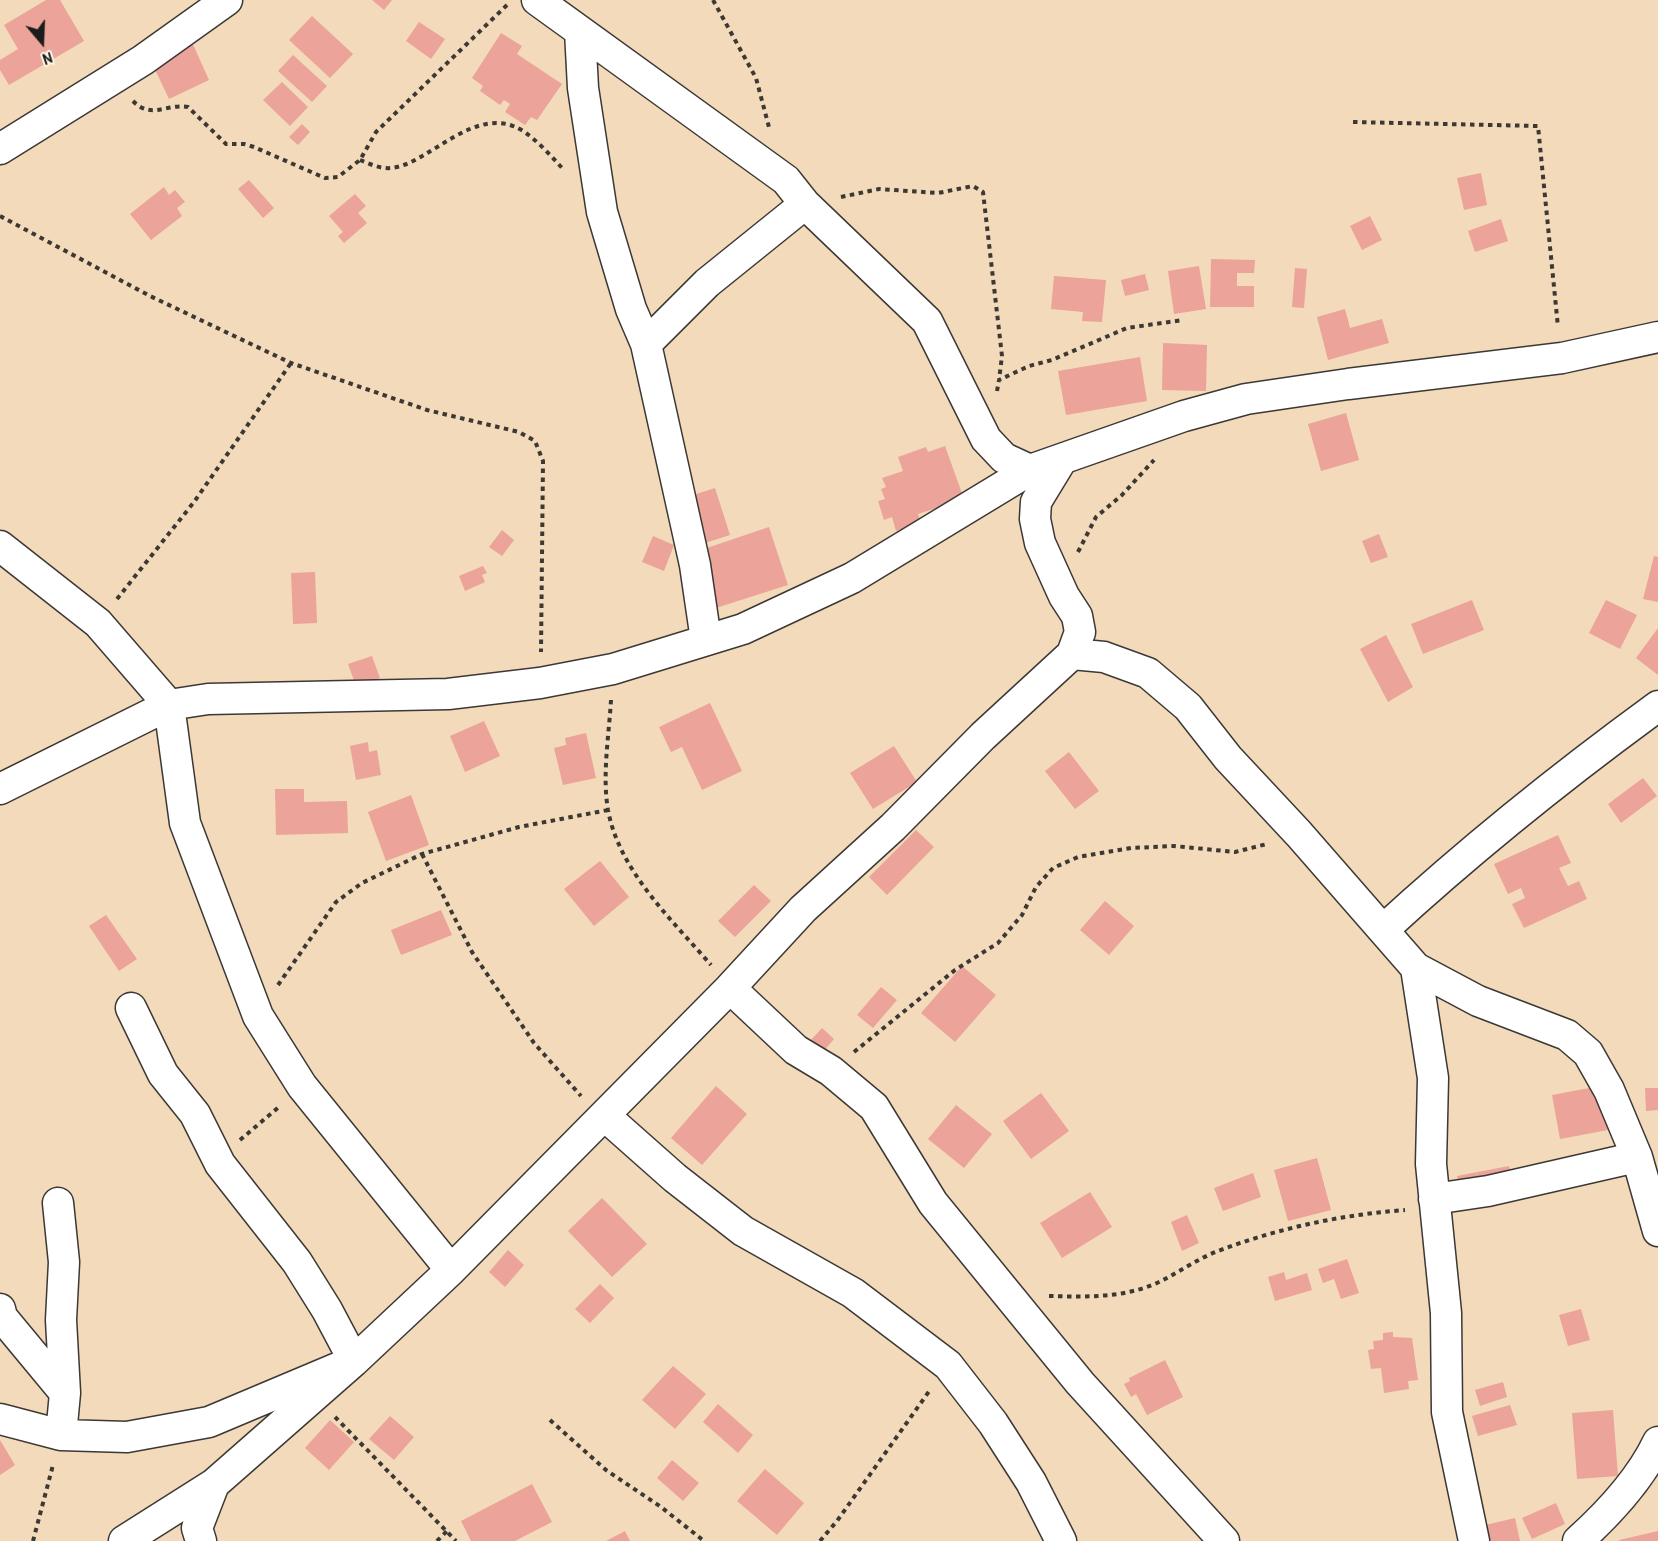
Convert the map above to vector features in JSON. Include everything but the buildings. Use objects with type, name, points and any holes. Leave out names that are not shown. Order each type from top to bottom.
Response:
[{"type":"street","points":[[0,149],[113,79],[227,0]]},
{"type":"street","points":[[537,0],[786,180],[805,204],[927,321],[986,439],[1004,458],[1030,470]]},
{"type":"street","points":[[580,32],[583,88],[602,212],[630,309],[646,344],[695,565],[706,640]]},
{"type":"street","points":[[646,344],[707,283],[805,204]]},
{"type":"street","points":[[0,789],[169,705],[208,699],[448,694],[540,683],[613,669],[743,629],[852,578],[1030,470],[1184,416],[1246,399],[1562,358],[1658,337]]},
{"type":"street","points":[[124,1541],[214,1484],[354,1361],[451,1270],[605,1116],[730,988],[802,909],[893,827],[982,736],[1072,654],[1080,632],[1079,623],[1040,543],[1035,519],[1036,502],[1061,461]]},
{"type":"street","points":[[0,546],[98,623],[169,705],[184,823],[258,1016],[302,1086],[451,1270]]},
{"type":"street","points":[[1072,654],[1104,657],[1148,673],[1188,707],[1228,758],[1299,834],[1416,968],[1478,1001],[1567,1035],[1588,1053],[1609,1090],[1637,1157],[1658,1232]]},
{"type":"street","points":[[1383,930],[1449,870],[1568,771],[1658,706]]},
{"type":"street","points":[[1416,968],[1433,1078],[1431,1164],[1446,1313],[1447,1412],[1474,1541]]},
{"type":"street","points":[[730,988],[796,1050],[831,1071],[874,1107],[933,1203],[1080,1383],[1224,1541]]},
{"type":"street","points":[[131,1008],[163,1074],[195,1114],[220,1164],[297,1262],[327,1310],[354,1361]]},
{"type":"street","points":[[605,1116],[675,1178],[743,1231],[853,1293],[948,1365],[993,1424],[1031,1482],[1061,1541]]},
{"type":"street","points":[[1435,1203],[1637,1157]]},
{"type":"street","points":[[58,1203],[64,1262],[61,1320],[65,1393],[61,1435]]},
{"type":"street","points":[[0,1309],[2,1317],[65,1393]]},
{"type":"street","points":[[0,1419],[61,1435],[127,1437],[209,1422],[354,1361]]},
{"type":"street","points":[[1578,1541],[1604,1518],[1652,1454],[1658,1442]]},
{"type":"street","points":[[201,1541],[197,1528],[214,1484]]},
{"type":"path","points":[[113,79],[145,111],[188,107],[226,144],[244,144],[325,178],[338,177],[360,160],[376,132],[512,0]]},
{"type":"path","points":[[713,0],[756,78],[771,136]]},
{"type":"path","points":[[1353,122],[1538,126],[1562,358]]},
{"type":"path","points":[[360,160],[377,167],[393,168],[463,131],[484,124],[502,125],[521,130],[545,150],[570,176]]},
{"type":"path","points":[[805,204],[879,189],[938,193],[973,186],[983,192],[1002,356],[986,439]]},
{"type":"path","points":[[0,216],[150,296],[291,363],[427,410],[519,432],[535,441],[543,461],[540,683]]},
{"type":"path","points":[[999,380],[1127,328],[1183,320]]},
{"type":"path","points":[[98,623],[194,502],[291,363]]},
{"type":"path","points":[[1064,596],[1078,552],[1096,517],[1148,469],[1184,416]]},
{"type":"path","points":[[613,669],[607,761],[608,810],[623,853],[654,899],[730,988]]},
{"type":"path","points":[[258,1016],[336,902],[362,884],[422,854],[519,827],[608,810]]},
{"type":"path","points":[[831,1071],[955,970],[998,943],[1022,915],[1036,887],[1053,868],[1078,857],[1131,848],[1174,846],[1235,852],[1299,834]]},
{"type":"path","points":[[422,854],[472,952],[534,1043],[575,1092],[605,1116]]},
{"type":"path","points":[[220,1164],[242,1138],[302,1086]]},
{"type":"path","points":[[1004,1291],[1039,1296],[1122,1295],[1156,1283],[1215,1252],[1290,1228],[1435,1203]]},
{"type":"path","points":[[820,1541],[837,1521],[948,1365]]},
{"type":"path","points":[[313,1395],[456,1541]]},
{"type":"path","points":[[550,1420],[606,1470],[661,1507],[704,1541]]},
{"type":"path","points":[[33,1541],[61,1435]]},
{"type":"path","points":[[437,1541],[447,1531]]}]
